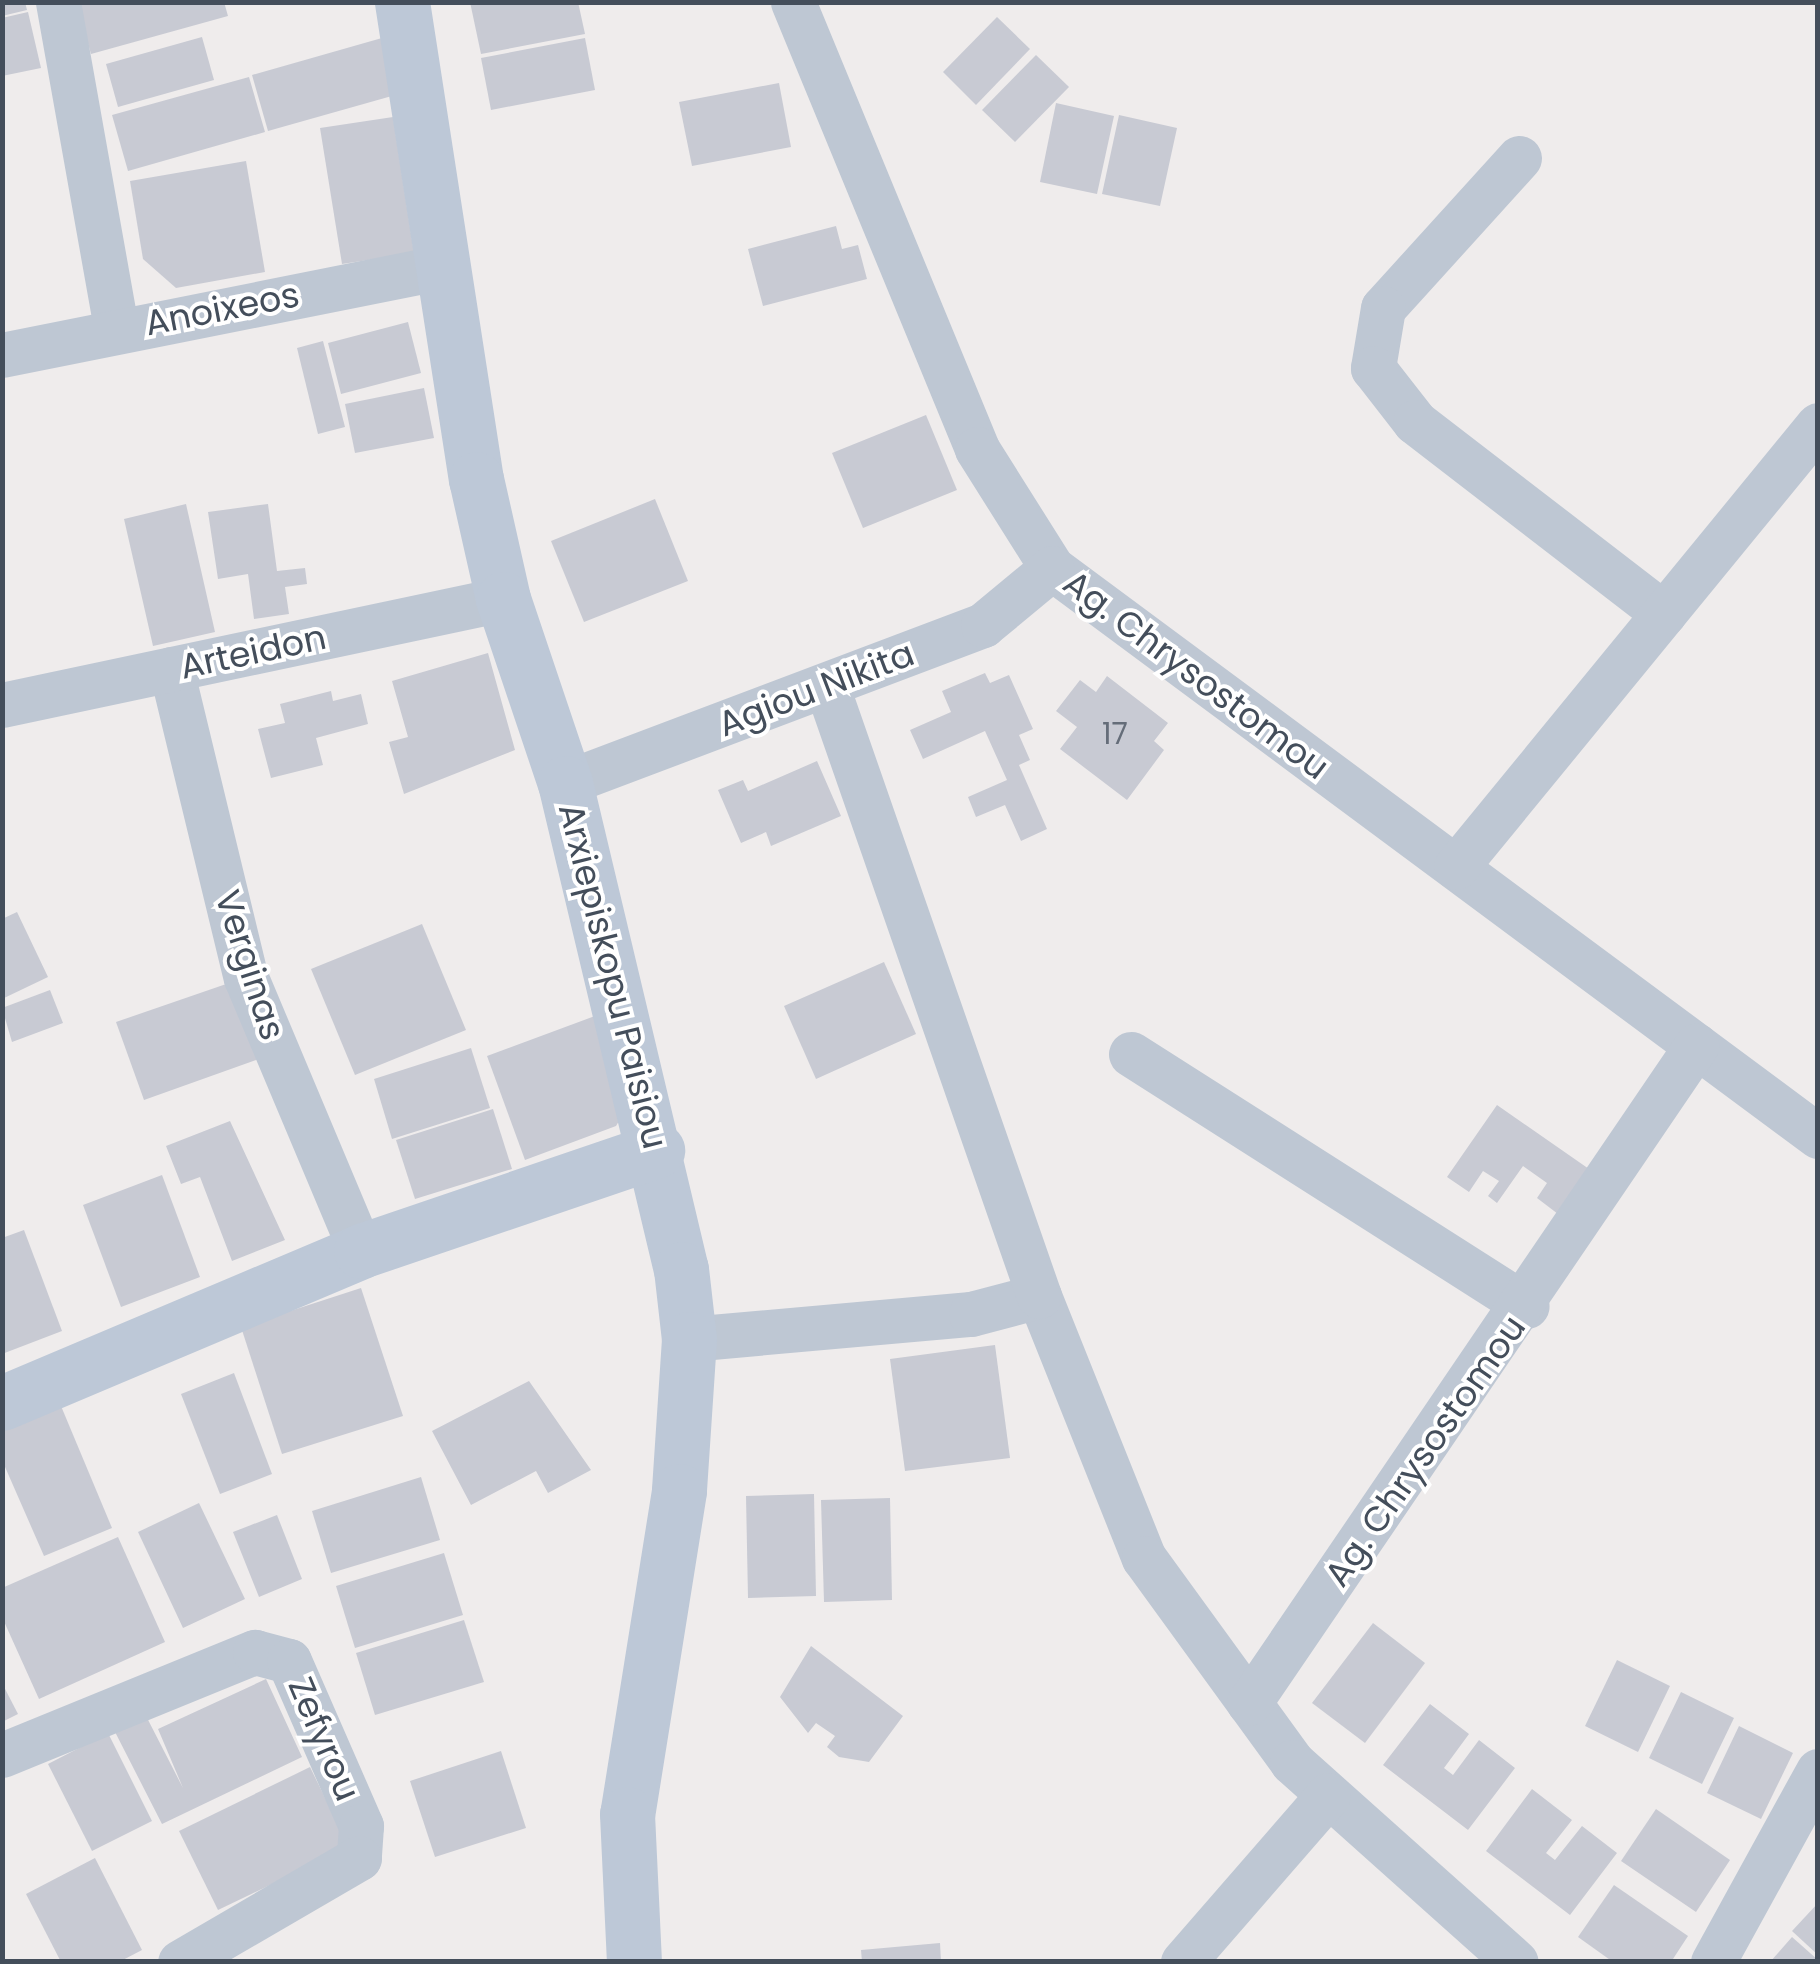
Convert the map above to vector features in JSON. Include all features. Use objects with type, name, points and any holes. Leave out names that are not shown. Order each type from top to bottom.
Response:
[{"type":"street","points":[[58,2],[116,328]]},
{"type":"street","name":"Arxiepiskopu Paisiou","points":[[402,2],[443,267],[503,599],[564,783],[657,1150],[689,1339],[679,1491],[627,1814],[634,1962]]},
{"type":"street","name":"Ag. Chrysostomou","points":[[793,2],[977,449],[1052,568],[1818,1136]]},
{"type":"street","points":[[1519,158],[1384,308],[1372,368],[1415,422],[1664,614]]},
{"type":"street","name":"Anoixeos","points":[[2,355],[116,328],[443,267]]},
{"type":"street","points":[[1456,868],[1818,425]]},
{"type":"street","name":"Agiou Nikita","points":[[564,783],[827,687],[982,625],[1052,568]]},
{"type":"street","name":"Arteidon","points":[[2,705],[503,599]]},
{"type":"street","name":"Verginas","points":[[171,669],[246,978],[361,1250]]},
{"type":"street","points":[[827,687],[1039,1296],[1144,1558],[1249,1703],[1328,1794],[1516,1962]]},
{"type":"street","name":"Ag. Chrysostomou","points":[[1249,1703],[1526,1306],[1696,1046]]},
{"type":"street","points":[[1131,1054],[1526,1306]]},
{"type":"street","points":[[2,1403],[361,1250],[657,1150]]},
{"type":"street","points":[[689,1339],[971,1314],[1039,1296]]},
{"type":"street","name":"Zefyrou","points":[[2,1755],[255,1652],[289,1661],[361,1826],[359,1858],[180,1962]]},
{"type":"street","points":[[1713,1962],[1818,1771]]},
{"type":"street","points":[[1184,1962],[1328,1794]]},
{"type":"building","points":[[2,2],[25,2],[27,10],[2,16]]},
{"type":"building","points":[[76,2],[224,2],[228,16],[91,54]]},
{"type":"building","points":[[470,2],[578,2],[585,34],[481,54]]},
{"type":"building","points":[[28,12],[41,68],[2,76],[2,18]]},
{"type":"building","points":[[997,17],[1030,49],[976,105],[943,72]]},
{"type":"building","points":[[389,36],[406,92],[268,131],[252,75]]},
{"type":"building","points":[[202,37],[214,80],[118,107],[106,64]]},
{"type":"building","points":[[585,38],[595,90],[491,110],[481,58]]},
{"type":"building","points":[[1036,55],[1069,87],[1015,142],[982,110]]},
{"type":"building","points":[[249,77],[265,132],[128,171],[112,115]]},
{"type":"building","points":[[779,83],[791,147],[692,166],[679,102]]},
{"type":"building","points":[[1056,103],[1114,116],[1097,194],[1040,182]]},
{"type":"building","points":[[1119,115],[1177,128],[1160,206],[1102,194]]},
{"type":"building","points":[[393,117],[414,253],[342,264],[320,128]]},
{"type":"building","points":[[246,161],[265,272],[176,288],[143,259],[130,181]]},
{"type":"building","points":[[836,226],[842,249],[858,245],[867,279],[763,306],[748,249]]},
{"type":"building","points":[[408,322],[421,373],[341,394],[328,343]]},
{"type":"building","points":[[323,341],[345,427],[318,434],[297,348]]},
{"type":"building","points":[[424,388],[434,438],[355,453],[345,404]]},
{"type":"building","points":[[926,415],[957,490],[863,528],[832,453]]},
{"type":"building","points":[[655,499],[688,581],[584,622],[551,541]]},
{"type":"building","points":[[186,504],[215,632],[153,646],[124,519]]},
{"type":"building","points":[[268,504],[277,571],[305,568],[307,584],[285,587],[289,614],[254,619],[248,574],[218,579],[208,512]]},
{"type":"building","points":[[488,653],[515,750],[404,794],[389,742],[408,737],[392,681]]},
{"type":"building","points":[[985,673],[990,683],[1009,675],[1033,729],[1019,735],[1030,760],[1019,765],[1047,829],[1021,841],[1005,805],[976,817],[968,797],[1007,780],[985,731],[923,759],[910,730],[951,712],[942,691]]},
{"type":"building","points":[[1107,676],[1168,723],[1154,741],[1164,750],[1127,800],[1060,749],[1077,727],[1056,711],[1080,680],[1096,692]]},
{"type":"building","points":[[331,691],[333,701],[361,694],[368,724],[316,738],[323,765],[271,778],[258,729],[285,723],[280,704]]},
{"type":"building","points":[[817,761],[841,816],[771,846],[766,832],[741,843],[718,790],[743,780],[748,791]]},
{"type":"building","points":[[17,912],[48,977],[2,999],[2,919]]},
{"type":"building","points":[[422,924],[466,1030],[355,1075],[311,969]]},
{"type":"building","points":[[884,962],[916,1034],[816,1079],[784,1006]]},
{"type":"building","points":[[232,982],[259,1059],[144,1100],[116,1022]]},
{"type":"building","points":[[50,990],[63,1023],[12,1042],[2,1008]]},
{"type":"building","points":[[603,1013],[628,1106],[616,1126],[525,1160],[487,1056]]},
{"type":"building","points":[[471,1048],[490,1108],[392,1139],[374,1079]]},
{"type":"building","points":[[1497,1105],[1589,1169],[1558,1214],[1537,1198],[1547,1183],[1523,1166],[1497,1203],[1488,1196],[1499,1181],[1483,1171],[1469,1192],[1447,1177]]},
{"type":"building","points":[[493,1109],[512,1169],[415,1199],[396,1140]]},
{"type":"building","points":[[230,1121],[285,1240],[232,1261],[200,1177],[181,1184],[166,1146]]},
{"type":"building","points":[[162,1175],[200,1277],[121,1307],[83,1205]]},
{"type":"building","points":[[24,1230],[62,1331],[2,1354],[2,1238]]},
{"type":"building","points":[[361,1288],[403,1416],[282,1454],[241,1327]]},
{"type":"building","points":[[995,1345],[1010,1458],[905,1471],[890,1359]]},
{"type":"building","points":[[234,1373],[272,1474],[220,1494],[181,1394]]},
{"type":"building","points":[[529,1381],[591,1470],[548,1493],[536,1471],[471,1505],[432,1431]]},
{"type":"building","points":[[61,1406],[112,1528],[44,1556],[2,1460],[2,1431]]},
{"type":"building","points":[[421,1477],[440,1540],[331,1573],[312,1511]]},
{"type":"building","points":[[814,1494],[816,1596],[748,1598],[746,1496]]},
{"type":"building","points":[[890,1498],[892,1600],[824,1602],[821,1500]]},
{"type":"building","points":[[199,1503],[245,1599],[183,1628],[138,1532]]},
{"type":"building","points":[[277,1515],[302,1579],[259,1597],[233,1532]]},
{"type":"building","points":[[118,1537],[165,1642],[39,1699],[2,1617],[2,1588]]},
{"type":"building","points":[[444,1553],[463,1615],[355,1648],[336,1586]]},
{"type":"building","points":[[464,1620],[484,1682],[375,1715],[356,1653]]},
{"type":"building","points":[[1373,1623],[1425,1663],[1365,1743],[1312,1703]]},
{"type":"building","points":[[811,1646],[903,1716],[869,1762],[839,1757],[827,1747],[835,1736],[816,1723],[808,1733],[780,1697]]},
{"type":"building","points":[[1617,1660],[1670,1686],[1638,1752],[1585,1726]]},
{"type":"building","points":[[266,1679],[302,1757],[162,1824],[113,1728],[144,1712],[183,1788],[158,1729]]},
{"type":"building","points":[[2,1683],[18,1714],[2,1722]]},
{"type":"building","points":[[1681,1692],[1734,1718],[1702,1784],[1649,1758]]},
{"type":"building","points":[[1430,1704],[1469,1734],[1444,1768],[1453,1775],[1479,1740],[1515,1768],[1468,1830],[1383,1765]]},
{"type":"building","points":[[1739,1726],[1793,1753],[1761,1819],[1707,1793]]},
{"type":"building","points":[[108,1733],[152,1821],[92,1851],[48,1764]]},
{"type":"building","points":[[501,1751],[526,1828],[435,1857],[410,1781]]},
{"type":"building","points":[[310,1767],[349,1847],[218,1910],[179,1831]]},
{"type":"building","points":[[1532,1789],[1572,1820],[1546,1853],[1555,1860],[1582,1826],[1617,1853],[1570,1915],[1486,1851]]},
{"type":"building","points":[[1656,1809],[1730,1860],[1696,1912],[1621,1861]]},
{"type":"building","points":[[95,1858],[142,1950],[119,1962],[61,1962],[26,1894]]},
{"type":"building","points":[[1614,1885],[1688,1936],[1671,1962],[1613,1962],[1578,1937]]},
{"type":"building","points":[[1818,1903],[1818,1955],[1792,1931]]},
{"type":"building","points":[[1792,1937],[1818,1960],[1818,1962],[1770,1962]]},
{"type":"building","points":[[940,1943],[941,1962],[862,1962],[861,1950]]}]
